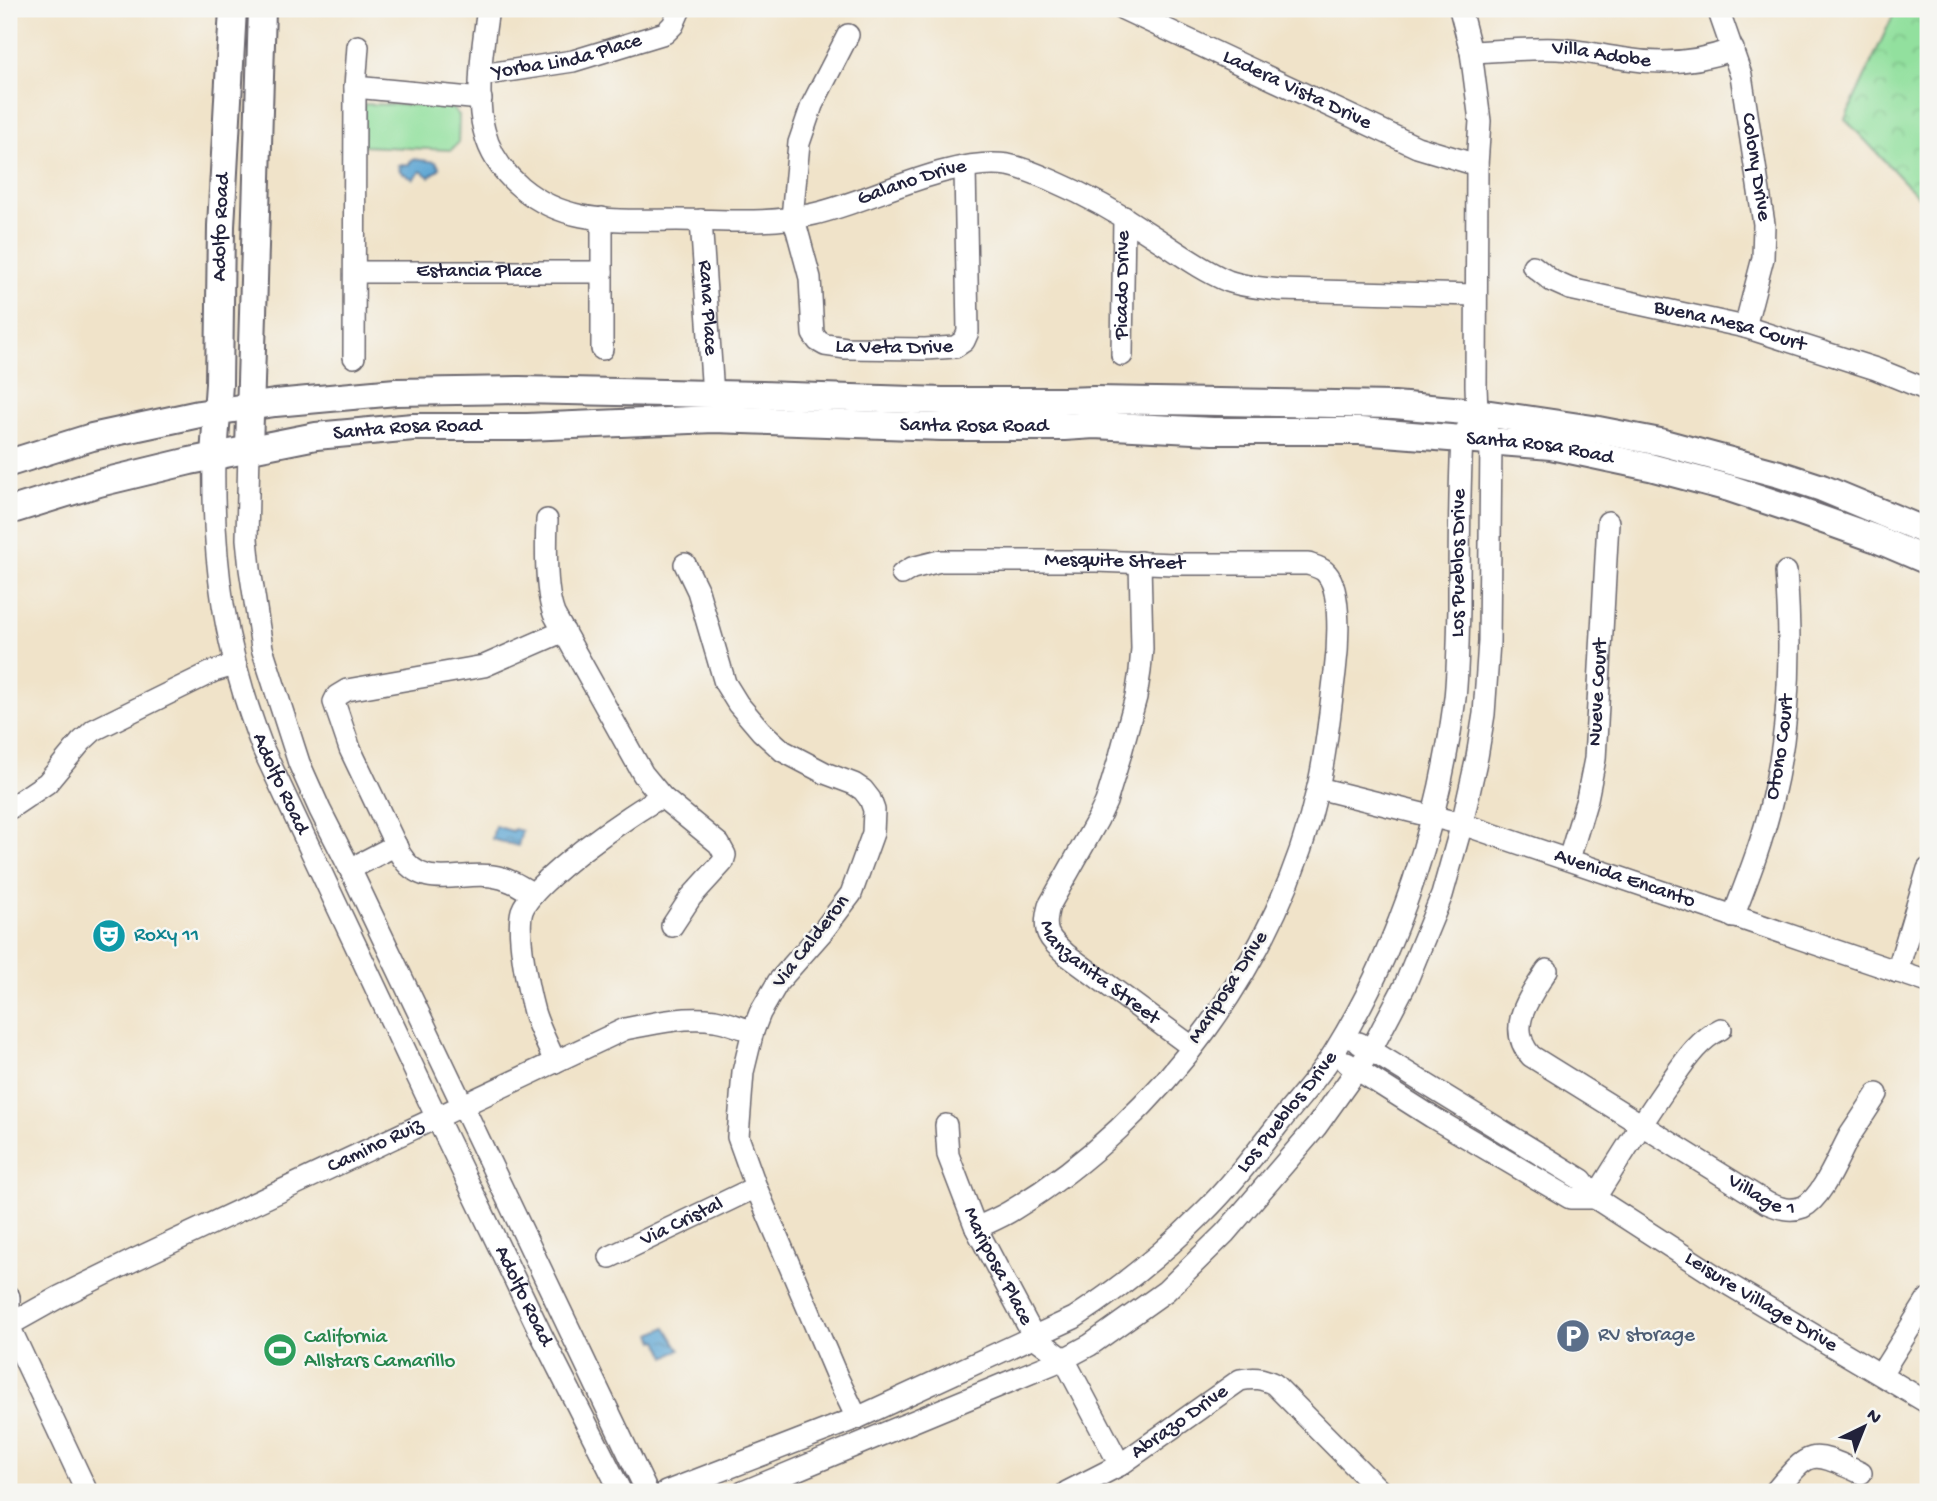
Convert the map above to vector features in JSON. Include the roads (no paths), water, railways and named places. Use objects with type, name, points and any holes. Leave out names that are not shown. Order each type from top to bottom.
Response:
[{"type":"main road","name":"Adolfo Road","points":[[214,456],[219,371],[221,226],[233,9]]},
{"type":"main road","name":"Adolfo Road","points":[[249,449],[262,9]]},
{"type":"main road","name":"Santa Rosa Road","points":[[9,463],[92,437],[148,424],[251,406],[396,392],[519,390],[942,401],[1094,400],[1380,405],[1477,412],[1660,442],[1735,461],[1822,488],[1928,532]]},
{"type":"main road","name":"Santa Rosa Road","points":[[9,511],[99,483],[214,456],[316,436],[413,427],[527,427],[713,419],[942,427],[1094,425],[1213,431],[1360,431],[1551,446],[1650,467],[1729,488],[1874,538],[1928,561]]},
{"type":"street","name":"Galano Drive","points":[[488,9],[481,99],[484,130],[490,149],[517,184],[549,206],[564,212],[602,218],[746,221],[792,218],[828,211],[909,183],[965,168],[993,164],[1017,167],[1077,191],[1220,277],[1256,287],[1280,290],[1475,295]]},
{"type":"street","name":"Yorba Linda Place","points":[[481,75],[573,61],[665,33],[673,25],[680,9]]},
{"type":"street","name":"Ladera Vista Drive","points":[[1123,9],[1417,147],[1476,165]]},
{"type":"street","name":"Los Pueblos Drive","points":[[743,1492],[1064,1359],[1090,1345],[1166,1291],[1225,1233],[1316,1127],[1371,1050],[1405,985],[1442,895],[1462,824],[1484,714],[1489,642],[1491,440],[1477,412],[1476,165],[1480,121],[1471,52],[1460,9]]},
{"type":"street","name":"Colony Drive","points":[[1718,9],[1741,75],[1764,224],[1763,258],[1745,327]]},
{"type":"street","points":[[792,218],[802,130],[848,35]]},
{"type":"street","points":[[354,357],[355,87],[358,46]]},
{"type":"street","name":"Villa Adobe","points":[[1471,52],[1557,49],[1662,62],[1694,60],[1733,49]]},
{"type":"street","points":[[355,87],[481,99]]},
{"type":"street","name":"La Veta Drive","points":[[792,218],[810,278],[812,330],[818,341],[825,345],[846,348],[955,347],[964,341],[968,332],[965,168]]},
{"type":"street","name":"Picado Drive","points":[[1122,355],[1124,217]]},
{"type":"street","points":[[602,218],[602,349]]},
{"type":"street","name":"Rana Place","points":[[701,220],[713,395]]},
{"type":"street","name":"Buena Mesa Court","points":[[1533,267],[1552,281],[1570,289],[1745,327],[1876,369],[1928,390]]},
{"type":"street","name":"Estancia Place","points":[[355,271],[602,272]]},
{"type":"street","name":"Los Pueblos Drive","points":[[666,1492],[857,1418],[1074,1318],[1103,1299],[1150,1263],[1203,1213],[1254,1154],[1333,1054],[1376,973],[1405,906],[1433,816],[1446,763],[1455,695],[1462,439],[1477,412]]},
{"type":"street","name":"Adolfo Road","points":[[249,449],[247,539],[262,648],[299,763],[647,1492]]},
{"type":"street","name":"Adolfo Road","points":[[214,456],[214,535],[226,626],[251,717],[269,764],[541,1334],[621,1492]]},
{"type":"street","points":[[547,520],[546,552],[551,605],[564,631],[640,770],[662,797],[719,844],[724,855],[723,862],[691,897],[672,926]]},
{"type":"street","name":"Nueve Court","points":[[1569,859],[1587,799],[1595,759],[1608,522]]},
{"type":"street","name":"Mesquite Street","points":[[902,574],[912,568],[940,561],[1308,564],[1328,574]]},
{"type":"street","name":"Manzanita Street","points":[[1140,562],[1142,649],[1136,697],[1121,756],[1106,802],[1049,906],[1045,920],[1047,933],[1067,955],[1192,1047]]},
{"type":"street","name":"Via Calderon","points":[[685,564],[698,591],[725,683],[738,704],[783,751],[825,773],[854,784],[870,799],[874,810],[873,832],[851,894],[778,982],[760,1013],[743,1072],[738,1137],[756,1187],[857,1418]]},
{"type":"street","name":"Otono Court","points":[[1733,917],[1773,800],[1782,743],[1787,707],[1789,629],[1786,572]]},
{"type":"street","name":"Mariposa Drive","points":[[976,1228],[1013,1210],[1104,1143],[1192,1047],[1255,955],[1297,859],[1318,788],[1339,642],[1334,590],[1328,574]]},
{"type":"street","points":[[533,894],[497,876],[428,876],[406,863],[348,745],[334,706],[337,696],[347,690],[484,666],[564,631]]},
{"type":"street","points":[[10,808],[47,783],[81,741],[94,730],[214,671],[235,665]]},
{"type":"street","name":"Avenida Encanto","points":[[1318,788],[1462,824],[1928,982]]},
{"type":"street","points":[[555,1062],[534,1011],[520,936],[522,913],[533,894],[583,850],[646,805],[662,797]]},
{"type":"street","points":[[350,869],[396,845]]},
{"type":"street","points":[[1897,972],[1928,869]]},
{"type":"street","name":"Village 1","points":[[1547,970],[1532,993],[1519,1022],[1518,1032],[1524,1049],[1542,1065],[1641,1123],[1766,1203],[1781,1209],[1803,1207],[1813,1200],[1823,1188],[1850,1136],[1877,1094]]},
{"type":"street","name":"Camino Ruiz","points":[[9,1325],[59,1297],[625,1029],[678,1019],[717,1020],[753,1031]]},
{"type":"street","points":[[1595,1198],[1641,1123],[1692,1052],[1702,1041],[1721,1029]]},
{"type":"street","name":"Leisure Village Drive","points":[[1345,1034],[1582,1180],[1595,1198],[1728,1284],[1928,1403]]},
{"type":"street","name":"Leisure Village Drive","points":[[1333,1054],[1432,1117],[1570,1198],[1595,1198]]},
{"type":"street","points":[[1432,1117],[1446,1096]]},
{"type":"street","name":"Mariposa Place","points":[[946,1125],[948,1155],[976,1228],[1034,1337],[1064,1359],[1120,1465]]},
{"type":"street","name":"Via Cristal","points":[[610,1257],[756,1187]]},
{"type":"street","points":[[9,1297],[9,1318]]},
{"type":"street","points":[[1881,1374],[1928,1299]]},
{"type":"street","points":[[9,1325],[87,1492]]},
{"type":"street","name":"Abrazo Drive","points":[[1067,1492],[1120,1465],[1240,1380],[1258,1378],[1274,1384],[1381,1492]]},
{"type":"street","points":[[1775,1492],[1798,1465],[1816,1457],[1826,1457],[1861,1473]]},
{"type":"water","points":[[413,159],[436,162],[440,168],[429,177],[421,171],[413,179],[400,171],[398,165],[408,165]]},
{"type":"water","points":[[495,826],[522,831],[518,846],[492,839]]},
{"type":"water","points":[[666,1327],[680,1350],[666,1357],[652,1334]]},
{"type":"place","name":"Roxy 11","points":[[109,936]]},
{"type":"place","name":"RV storage","points":[[1573,1336]]},
{"type":"place","name":"California Allstars Camarillo","points":[[280,1350]]}]
